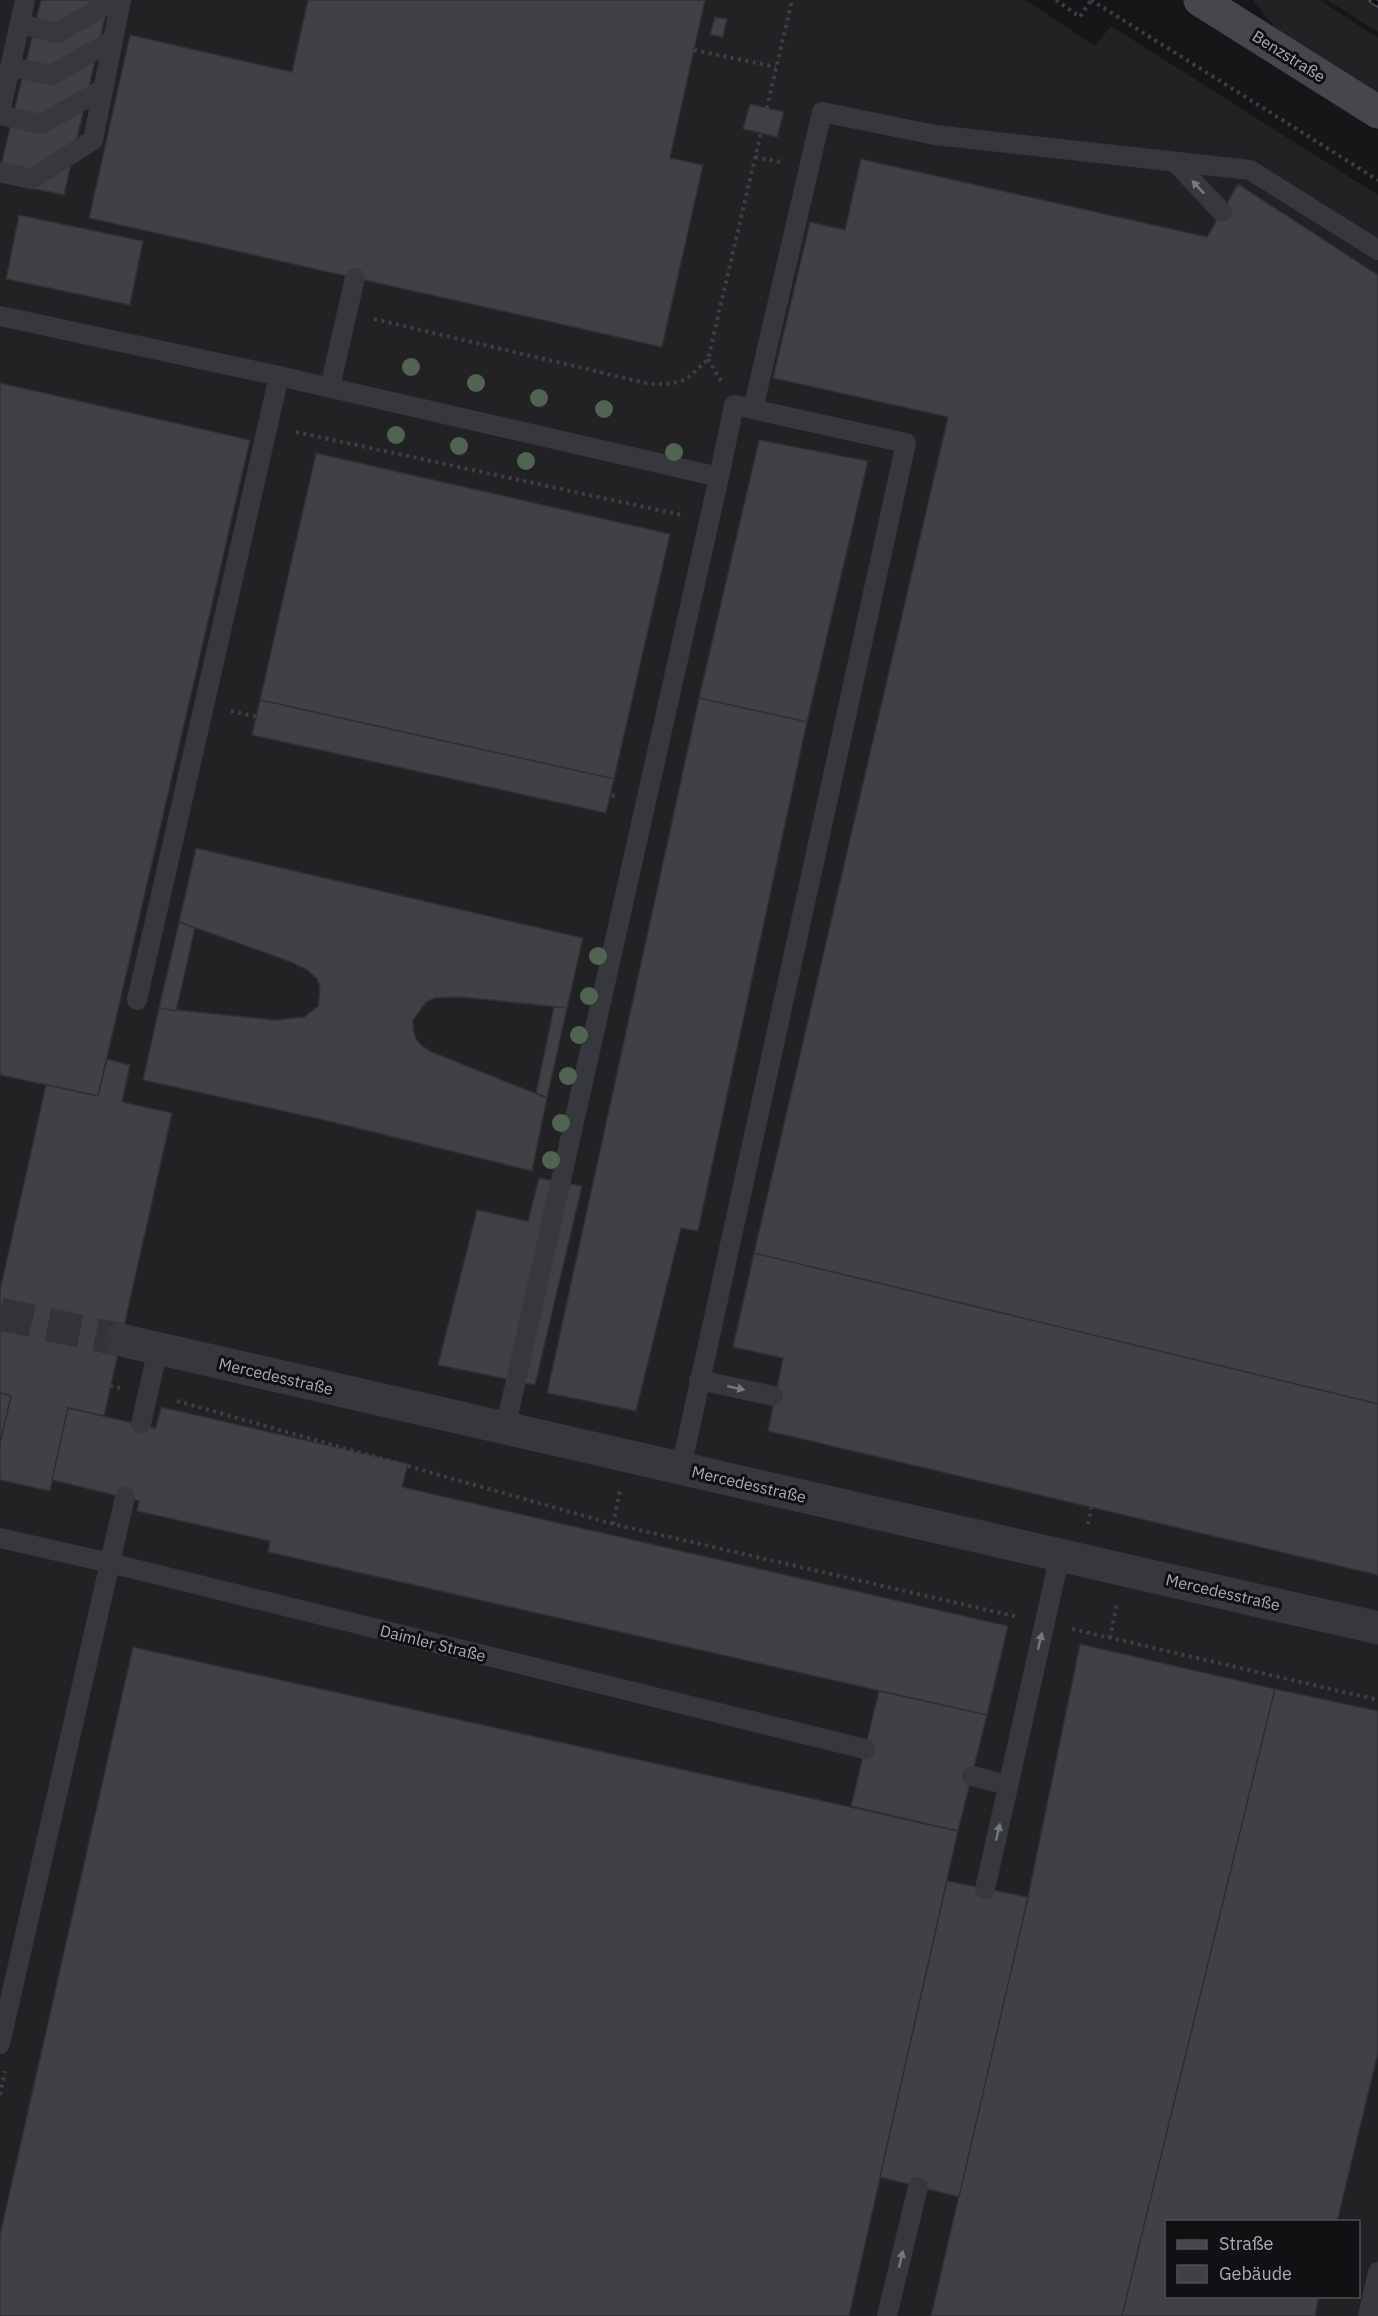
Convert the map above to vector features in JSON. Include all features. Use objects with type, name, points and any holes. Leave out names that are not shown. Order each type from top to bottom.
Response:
[{"type":"main road","name":"Benzstraße","points":[[1200,0],[1378,112]]},
{"type":"street","name":"Mercedesstraße","points":[[121,1341],[1378,1628]]},
{"type":"lane","points":[[25,0],[0,114],[41,124],[103,89]]},
{"type":"lane","points":[[20,24],[57,33],[115,0]]},
{"type":"lane","points":[[0,172],[32,179],[93,141],[121,0]]},
{"type":"lane","points":[[10,67],[52,75],[113,40]]},
{"type":"lane","points":[[753,409],[822,112],[935,135],[1250,170],[1378,250]]},
{"type":"lane","points":[[1174,162],[1222,212]]},
{"type":"lane","points":[[330,387],[355,278]]},
{"type":"lane","points":[[0,316],[330,387],[719,477]]},
{"type":"lane","points":[[137,1000],[279,376]]},
{"type":"lane","points":[[506,1429],[734,405],[906,443],[681,1468]]},
{"type":"lane","points":[[141,1424],[158,1349]]},
{"type":"lane","points":[[699,1380],[773,1396]]},
{"type":"lane","points":[[0,2044],[125,1497]]},
{"type":"lane","name":"Daimler Straße","points":[[0,1538],[865,1749]]},
{"type":"lane","points":[[985,1889],[1060,1555]]},
{"type":"lane","points":[[972,1776],[1008,1785]]},
{"type":"lane","points":[[887,2316],[918,2187]]},
{"type":"lane","points":[[1368,2316],[1378,2272]]},
{"type":"path","points":[[348,313],[651,384],[676,384],[688,378],[708,358],[792,0]]},
{"type":"path","points":[[1056,0],[1080,16],[1091,0],[1378,180]]},
{"type":"path","points":[[694,50],[776,67]]},
{"type":"path","points":[[268,426],[709,520]]},
{"type":"path","points":[[273,721],[277,704]]},
{"type":"path","points":[[205,705],[646,803]]},
{"type":"path","points":[[566,785],[570,769]]},
{"type":"path","points":[[583,789],[587,773]]},
{"type":"path","points":[[180,1402],[613,1524],[1378,1700]]},
{"type":"path","points":[[1088,1526],[1091,1508]]},
{"type":"shaded area","points":[[0,0],[1026,0],[1095,46],[1111,26],[1378,195],[1378,2316],[0,2316]]},
{"type":"shaded area","points":[[1253,0],[1320,0],[1378,38],[1378,98],[1282,36]]},
{"type":"shaded area","points":[[1327,0],[1378,0],[1378,32]]},
{"type":"building","points":[[41,0],[109,0],[64,195],[0,182],[0,169]]},
{"type":"building","points":[[308,0],[705,0],[670,158],[703,165],[662,347],[89,218],[130,35],[292,72]]},
{"type":"building","points":[[715,17],[727,19],[723,37],[710,35]]},
{"type":"building","points":[[750,104],[784,112],[777,137],[743,129]]},
{"type":"building","points":[[861,159],[1207,237],[1238,184],[1378,275],[1378,1404],[754,1253],[948,417],[773,378],[810,222],[845,230]]},
{"type":"building","points":[[19,215],[143,241],[130,305],[6,279]]},
{"type":"building","points":[[0,383],[250,440],[98,1096],[0,1075]]},
{"type":"building","points":[[759,440],[868,461],[807,722],[699,698]]},
{"type":"building","points":[[316,453],[670,534],[614,779],[260,700]]},
{"type":"building","points":[[699,698],[807,722],[698,1231],[681,1228],[636,1411],[547,1393]]},
{"type":"building","points":[[260,700],[614,779],[606,813],[252,735]]},
{"type":"building","points":[[196,848],[583,938],[567,1008],[461,997],[435,998],[426,1002],[413,1020],[416,1039],[432,1052],[547,1098],[532,1171],[324,1120],[143,1080],[159,1008],[275,1020],[304,1017],[318,1006],[320,988],[317,979],[307,970],[291,962],[179,922]]},
{"type":"building","points":[[179,922],[195,928],[176,1011],[159,1008]]},
{"type":"building","points":[[554,1007],[567,1008],[547,1098],[536,1093]]},
{"type":"building","points":[[107,1059],[130,1065],[122,1102],[172,1113],[104,1416],[68,1408],[50,1491],[0,1480],[0,1442],[11,1396],[0,1393],[0,1290],[46,1085],[98,1096]]},
{"type":"building","points":[[539,1178],[582,1186],[535,1385],[438,1365],[477,1210],[528,1221]]},
{"type":"building","points":[[754,1253],[1378,1404],[1378,1575],[768,1431],[783,1358],[733,1347]]},
{"type":"building","points":[[0,1393],[11,1396],[0,1442]]},
{"type":"building","points":[[161,1407],[408,1464],[402,1487],[1008,1626],[987,1715],[268,1552],[270,1541],[137,1511],[139,1501],[52,1480],[68,1408],[156,1428]]},
{"type":"building","points":[[1080,1644],[1275,1689],[1122,2316],[931,2316],[1028,1897]]},
{"type":"building","points":[[133,1647],[958,1831],[849,2316],[0,2316],[0,2235]]},
{"type":"building","points":[[1275,1689],[1378,1711],[1378,2053],[1337,2220],[1165,2220],[1165,2298],[1319,2298],[1315,2316],[1122,2316]]},
{"type":"building","points":[[879,1691],[987,1715],[958,1831],[851,1806]]},
{"type":"building","points":[[947,1881],[1028,1897],[959,2197],[880,2177]]},
{"type":"tunnel","points":[[0,1314],[121,1340]]},
{"type":"railway","points":[[1372,0],[1378,4]]}]
